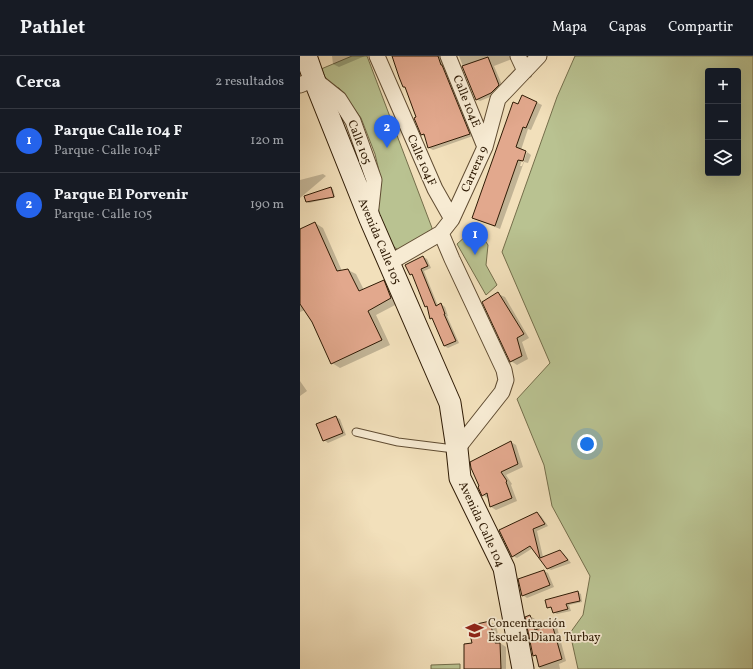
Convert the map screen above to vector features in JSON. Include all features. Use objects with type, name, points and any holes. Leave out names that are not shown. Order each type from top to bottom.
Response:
[{"type":"main road","name":"Avenida Calle 105","points":[[306,56],[307,82],[370,219],[450,403],[453,426]]},
{"type":"main road","name":"Avenida Calle 104","points":[[453,426],[460,478],[504,568],[523,669]]},
{"type":"street","name":"Calle 104F","points":[[377,56],[435,189],[452,219]]},
{"type":"street","name":"Calle 104E","points":[[448,56],[485,147]]},
{"type":"street","points":[[518,56],[524,71]]},
{"type":"street","name":"Carrera 9","points":[[389,263],[441,233],[452,219],[485,147],[498,99],[539,56]]},
{"type":"street","points":[[441,233],[452,260],[504,370],[506,380],[502,392],[457,449]]},
{"type":"lane","points":[[356,432],[398,442],[457,449]]},
{"type":"green space","points":[[352,56],[367,56],[432,228],[431,235],[400,251],[394,247],[383,233],[377,207],[376,194],[379,171],[375,154],[361,118],[339,88],[331,87],[314,72]]},
{"type":"green space","points":[[575,56],[753,56],[753,669],[578,669],[570,633],[583,615],[590,576],[552,506],[544,465],[517,399],[550,363],[502,252],[557,97]]},
{"type":"green space","points":[[476,227],[488,245],[486,265],[497,285],[486,295],[457,244]]},
{"type":"green space","points":[[460,664],[460,669],[431,669],[431,665]]},
{"type":"building","points":[[392,56],[438,56],[470,134],[428,148],[424,134],[421,135],[414,118],[416,117]]},
{"type":"building","points":[[488,57],[499,85],[491,93],[476,100],[462,66]]},
{"type":"building","points":[[522,95],[537,102],[526,128],[523,127],[516,147],[526,151],[523,161],[518,160],[495,226],[472,218],[513,102],[518,104]]},
{"type":"building","points":[[331,187],[334,197],[306,202],[304,196]]},
{"type":"building","points":[[315,222],[337,271],[348,269],[359,291],[384,280],[391,298],[368,311],[382,340],[331,364],[312,322],[300,304],[300,229]]},
{"type":"building","points":[[423,256],[428,266],[421,269],[436,306],[441,303],[444,314],[456,341],[444,346],[432,318],[430,319],[427,306],[425,307],[412,274],[410,275],[405,265]]},
{"type":"building","points":[[498,292],[524,334],[517,338],[522,356],[510,362],[482,302]]},
{"type":"building","points":[[336,416],[343,433],[323,441],[316,424]]},
{"type":"building","points":[[511,441],[518,464],[501,472],[507,481],[506,482],[512,498],[490,507],[487,493],[482,496],[470,462]]},
{"type":"building","points":[[537,512],[545,524],[533,529],[540,558],[560,550],[568,560],[547,569],[530,546],[512,557],[499,530]]},
{"type":"building","points":[[544,570],[550,585],[522,596],[518,579]]},
{"type":"building","points":[[578,591],[580,601],[566,604],[568,609],[553,613],[551,607],[547,608],[545,600]]},
{"type":"building","points":[[530,615],[535,630],[552,624],[562,659],[539,667],[536,655],[533,656],[525,617]]},
{"type":"building","points":[[490,621],[495,643],[500,643],[501,669],[464,669],[464,644],[472,643],[468,626]]},
{"type":"place","name":"Parque El Porvenir","points":[[387,148]]},
{"type":"place","name":"Parque Calle 104 F","points":[[475,255]]},
{"type":"place","name":"Concentración Escuela Diana Turbay","points":[[475,630]]}]
